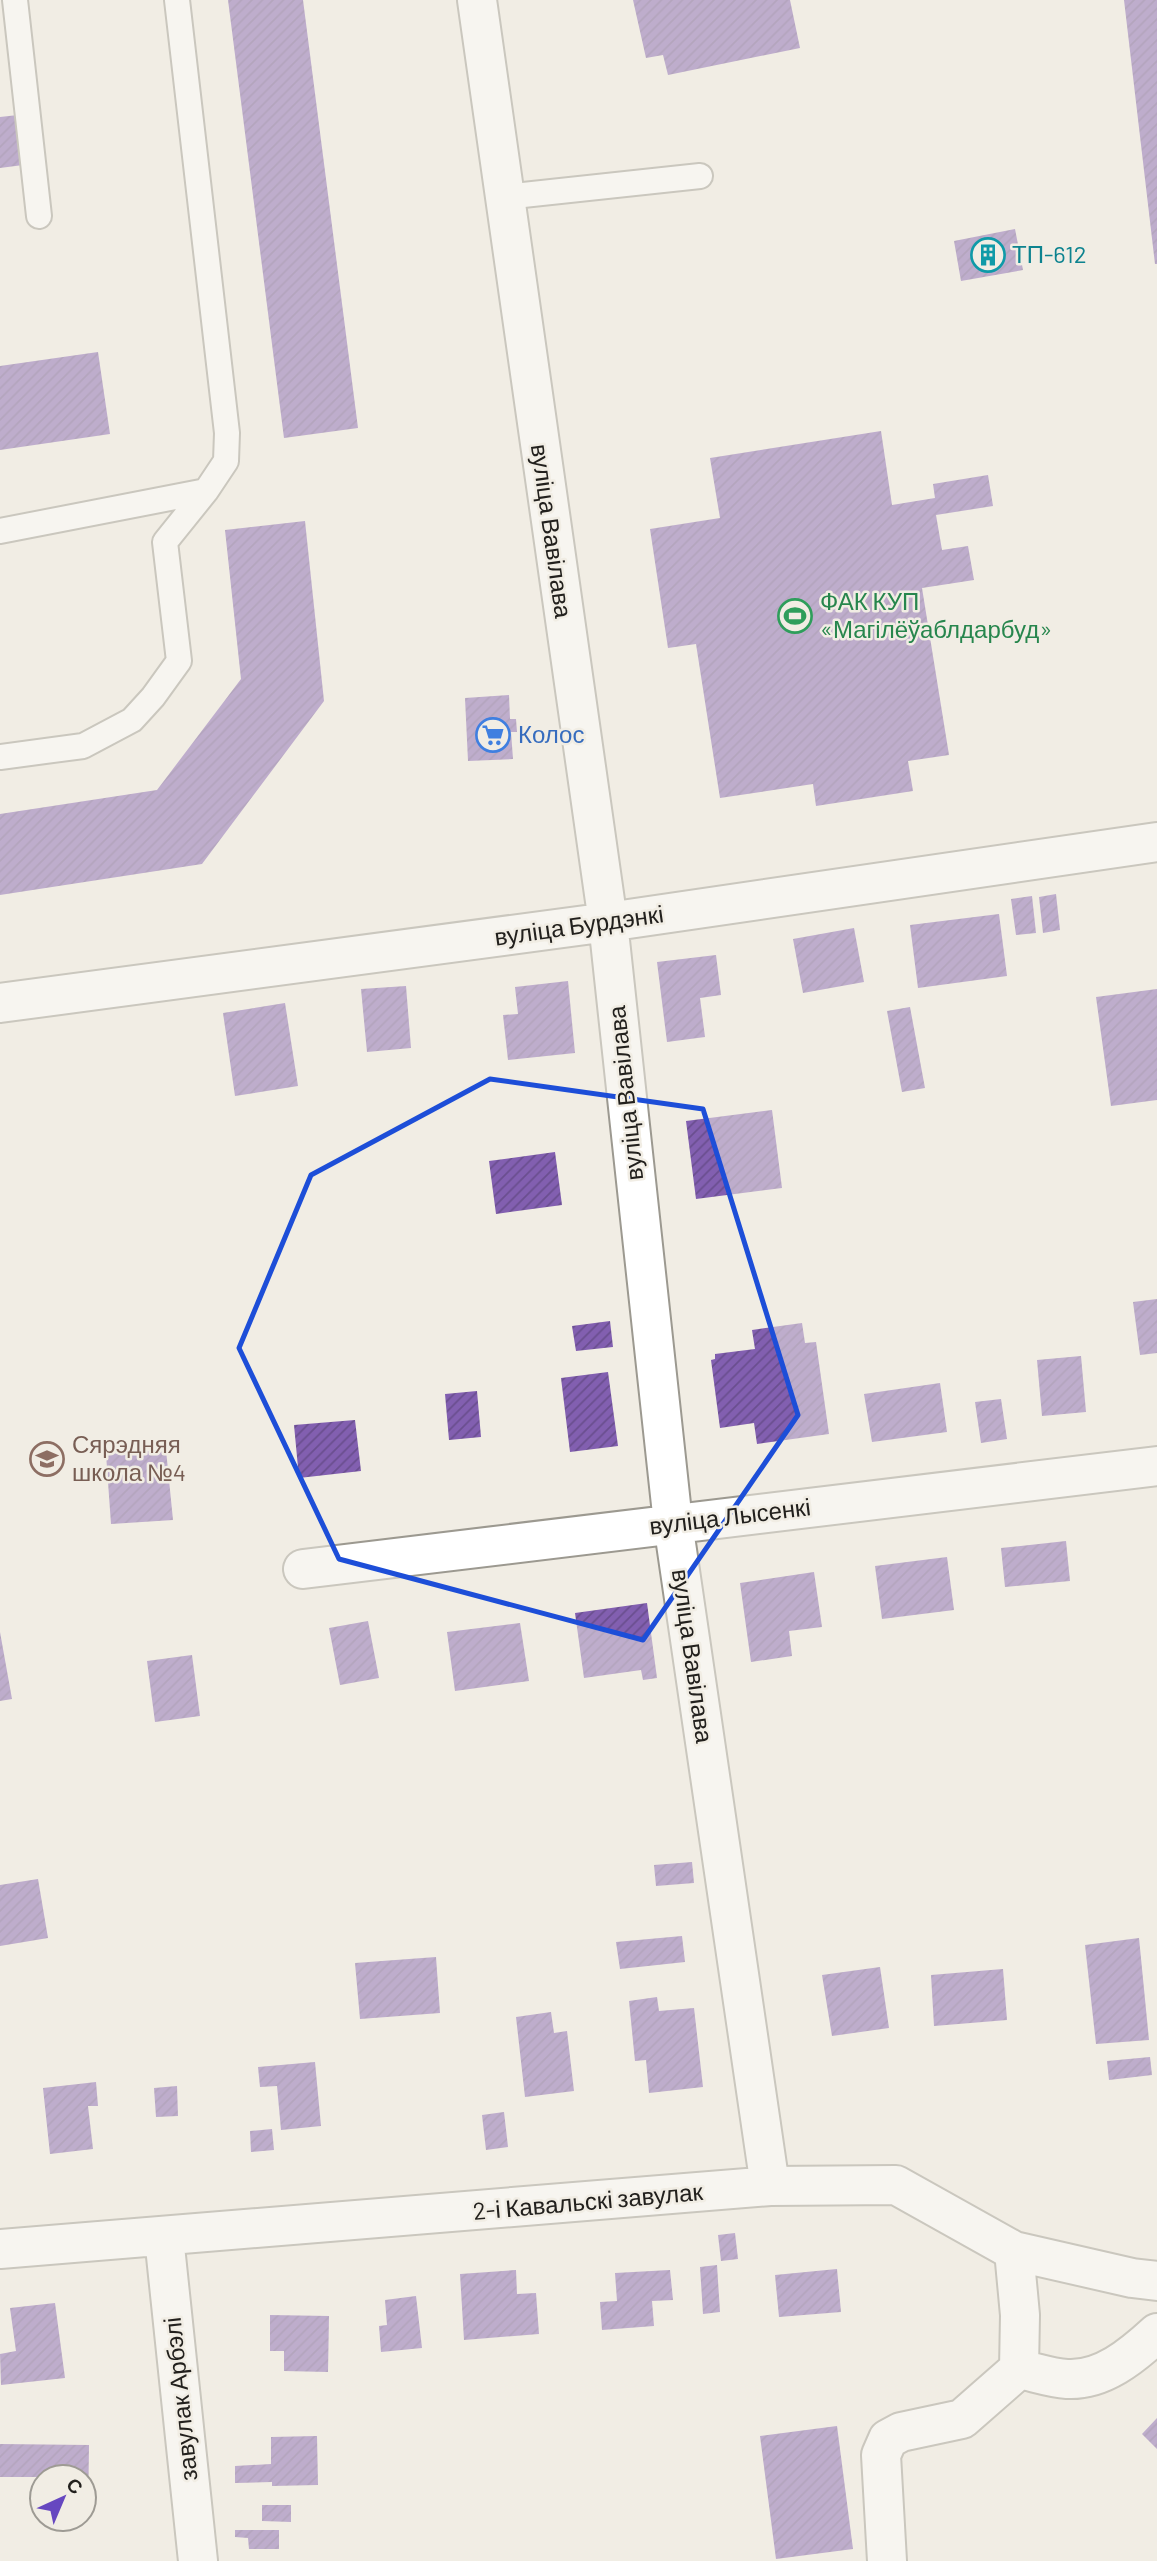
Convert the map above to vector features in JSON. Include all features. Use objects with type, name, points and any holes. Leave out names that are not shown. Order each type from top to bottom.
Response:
[{"type":"street","name":"вуліца Вавілава","points":[[477,0],[608,922],[673,1523],[770,2186]]},
{"type":"street","name":"вуліца Бурдэнкі","points":[[0,1003],[608,922],[1157,842]]},
{"type":"street","name":"вуліца Лысенкі","points":[[303,1569],[1157,1466]]},
{"type":"street","name":"2-і Кавальскі завулак","points":[[0,2249],[770,2186],[896,2185],[1014,2251],[1132,2278],[1157,2281]]},
{"type":"street","name":"завулак Арбэлі","points":[[164,2237],[198,2561]]},
{"type":"street","points":[[887,2561],[881,2455],[888,2439],[901,2432],[962,2419],[1019,2368],[1020,2315],[1014,2251]]},
{"type":"street","points":[[1019,2368],[1068,2379],[1103,2373],[1138,2351],[1157,2333]]},
{"type":"lane","points":[[15,0],[39,216]]},
{"type":"lane","points":[[0,757],[83,746],[132,720],[153,697],[179,661],[165,542],[226,461],[227,433],[177,0]]},
{"type":"lane","points":[[504,197],[700,176]]},
{"type":"lane","points":[[0,531],[206,491]]},
{"type":"highlighted area","points":[[490,1079],[703,1109],[798,1415],[643,1640],[339,1559],[239,1348],[311,1175]]},
{"type":"building","points":[[228,0],[303,0],[358,428],[284,438]]},
{"type":"building","points":[[633,0],[790,0],[800,48],[668,75],[663,55],[646,58]]},
{"type":"building","points":[[1124,0],[1157,0],[1157,264],[1155,264]]},
{"type":"building","points":[[18,115],[23,165],[0,168],[0,117]]},
{"type":"building","name":"ТП-612","points":[[1015,229],[1023,270],[961,281],[954,241]]},
{"type":"building","points":[[98,352],[110,434],[0,450],[0,366]]},
{"type":"building","name":"ФАК КУП «Магілёўаблдарбуд»","points":[[881,431],[892,505],[935,498],[933,484],[988,475],[993,506],[936,515],[942,550],[968,546],[974,580],[922,588],[949,755],[908,761],[913,791],[816,806],[813,784],[720,798],[696,644],[668,648],[650,529],[720,518],[710,458]]},
{"type":"building","points":[[305,521],[324,701],[202,864],[0,895],[0,814],[157,790],[241,679],[225,530]]},
{"type":"building","points":[[509,695],[510,719],[516,719],[517,732],[511,732],[513,759],[468,761],[465,698]]},
{"type":"building","points":[[1056,894],[1060,930],[1043,933],[1039,897]]},
{"type":"building","points":[[1032,896],[1036,933],[1016,935],[1011,899]]},
{"type":"building","points":[[999,914],[1007,976],[918,988],[910,925]]},
{"type":"building","points":[[854,928],[864,982],[803,993],[793,939]]},
{"type":"building","points":[[716,955],[721,995],[700,998],[705,1037],[667,1042],[657,962]]},
{"type":"building","points":[[568,981],[575,1053],[508,1060],[503,1015],[518,1014],[515,987]]},
{"type":"building","points":[[406,986],[411,1048],[367,1052],[361,989]]},
{"type":"building","points":[[1157,989],[1157,1100],[1111,1106],[1096,997]]},
{"type":"building","points":[[285,1003],[298,1086],[235,1096],[223,1013]]},
{"type":"building","points":[[910,1007],[925,1088],[902,1092],[887,1011]]},
{"type":"building","points":[[772,1110],[782,1188],[696,1199],[686,1121]]},
{"type":"building","points":[[555,1152],[562,1205],[496,1214],[489,1161]]},
{"type":"building","points":[[1157,1299],[1157,1353],[1140,1355],[1133,1302]]},
{"type":"building","points":[[610,1321],[613,1347],[576,1351],[572,1326]]},
{"type":"building","points":[[802,1323],[805,1343],[816,1342],[829,1434],[757,1444],[754,1423],[720,1428],[711,1360],[715,1359],[715,1354],[755,1349],[752,1330]]},
{"type":"building","points":[[1081,1356],[1086,1412],[1042,1416],[1037,1360]]},
{"type":"building","points":[[608,1372],[618,1446],[570,1452],[561,1378]]},
{"type":"building","points":[[940,1383],[947,1432],[872,1442],[864,1394]]},
{"type":"building","points":[[477,1391],[481,1437],[449,1440],[445,1394]]},
{"type":"building","points":[[1001,1399],[1007,1439],[981,1443],[975,1402]]},
{"type":"building","points":[[355,1420],[361,1471],[299,1478],[294,1425]]},
{"type":"building","points":[[166,1450],[173,1520],[111,1524],[106,1454]]},
{"type":"building","points":[[1066,1541],[1070,1581],[1005,1587],[1001,1548]]},
{"type":"building","points":[[947,1557],[954,1610],[882,1619],[875,1566]]},
{"type":"building","points":[[814,1572],[822,1627],[789,1631],[792,1656],[751,1662],[740,1583]]},
{"type":"building","points":[[647,1603],[657,1678],[643,1680],[641,1670],[584,1678],[575,1613]]},
{"type":"building","points":[[368,1621],[379,1678],[340,1685],[329,1628]]},
{"type":"building","points":[[520,1623],[529,1681],[455,1691],[447,1632]]},
{"type":"building","points":[[0,1632],[12,1699],[0,1701]]},
{"type":"building","points":[[192,1655],[200,1716],[155,1722],[147,1661]]},
{"type":"building","points":[[692,1862],[694,1883],[656,1886],[654,1865]]},
{"type":"building","points":[[38,1879],[48,1938],[0,1946],[0,1885]]},
{"type":"building","points":[[682,1936],[685,1962],[620,1969],[616,1942]]},
{"type":"building","points":[[1139,1938],[1149,2040],[1096,2044],[1085,1945]]},
{"type":"building","points":[[436,1957],[440,2013],[360,2019],[355,1963]]},
{"type":"building","points":[[880,1967],[889,2028],[832,2036],[822,1975]]},
{"type":"building","points":[[1003,1969],[1007,2020],[934,2026],[931,1975]]},
{"type":"building","points":[[657,1997],[659,2011],[694,2008],[703,2087],[649,2093],[646,2060],[635,2061],[629,2001]]},
{"type":"building","points":[[551,2012],[554,2033],[567,2031],[574,2091],[525,2097],[516,2017]]},
{"type":"building","points":[[1150,2057],[1152,2075],[1109,2080],[1107,2061]]},
{"type":"building","points":[[315,2062],[321,2126],[281,2130],[277,2086],[260,2087],[258,2067]]},
{"type":"building","points":[[96,2082],[98,2106],[88,2106],[93,2149],[50,2154],[43,2088]]},
{"type":"building","points":[[177,2086],[178,2116],[156,2117],[154,2088]]},
{"type":"building","points":[[504,2112],[508,2147],[486,2150],[482,2115]]},
{"type":"building","points":[[272,2129],[274,2150],[251,2152],[250,2131]]},
{"type":"building","points":[[735,2233],[738,2259],[721,2261],[718,2235]]},
{"type":"building","points":[[717,2265],[720,2312],[703,2314],[700,2267]]},
{"type":"building","points":[[837,2269],[841,2312],[779,2317],[775,2275]]},
{"type":"building","points":[[516,2270],[517,2294],[536,2293],[539,2334],[464,2340],[460,2274]]},
{"type":"building","points":[[670,2270],[673,2300],[652,2301],[654,2326],[602,2330],[600,2302],[617,2301],[615,2273]]},
{"type":"building","points":[[416,2296],[422,2348],[381,2352],[379,2326],[387,2325],[385,2300]]},
{"type":"building","points":[[55,2303],[65,2378],[1,2385],[0,2354],[16,2351],[10,2308]]},
{"type":"building","points":[[270,2315],[329,2316],[328,2372],[284,2371],[284,2351],[270,2351]]},
{"type":"building","points":[[1157,2418],[1157,2449],[1142,2434]]},
{"type":"building","points":[[837,2426],[853,2549],[776,2559],[760,2436]]},
{"type":"building","points":[[317,2436],[318,2485],[272,2486],[272,2482],[235,2483],[235,2466],[271,2464],[271,2437]]},
{"type":"building","points":[[0,2444],[89,2445],[89,2463],[28,2463],[28,2477],[0,2477]]},
{"type":"building","points":[[262,2505],[291,2505],[291,2522],[262,2521]]},
{"type":"building","points":[[235,2530],[279,2530],[279,2549],[249,2549],[248,2538],[235,2537]]},
{"type":"place","name":"ТП-612","points":[[988,255]]},
{"type":"place","name":"ФАК КУП «Магілёўаблдарбуд»","points":[[795,616]]},
{"type":"place","name":"Колос","points":[[493,735]]},
{"type":"place","name":"Сярэдняя школа №4","points":[[47,1459]]}]
